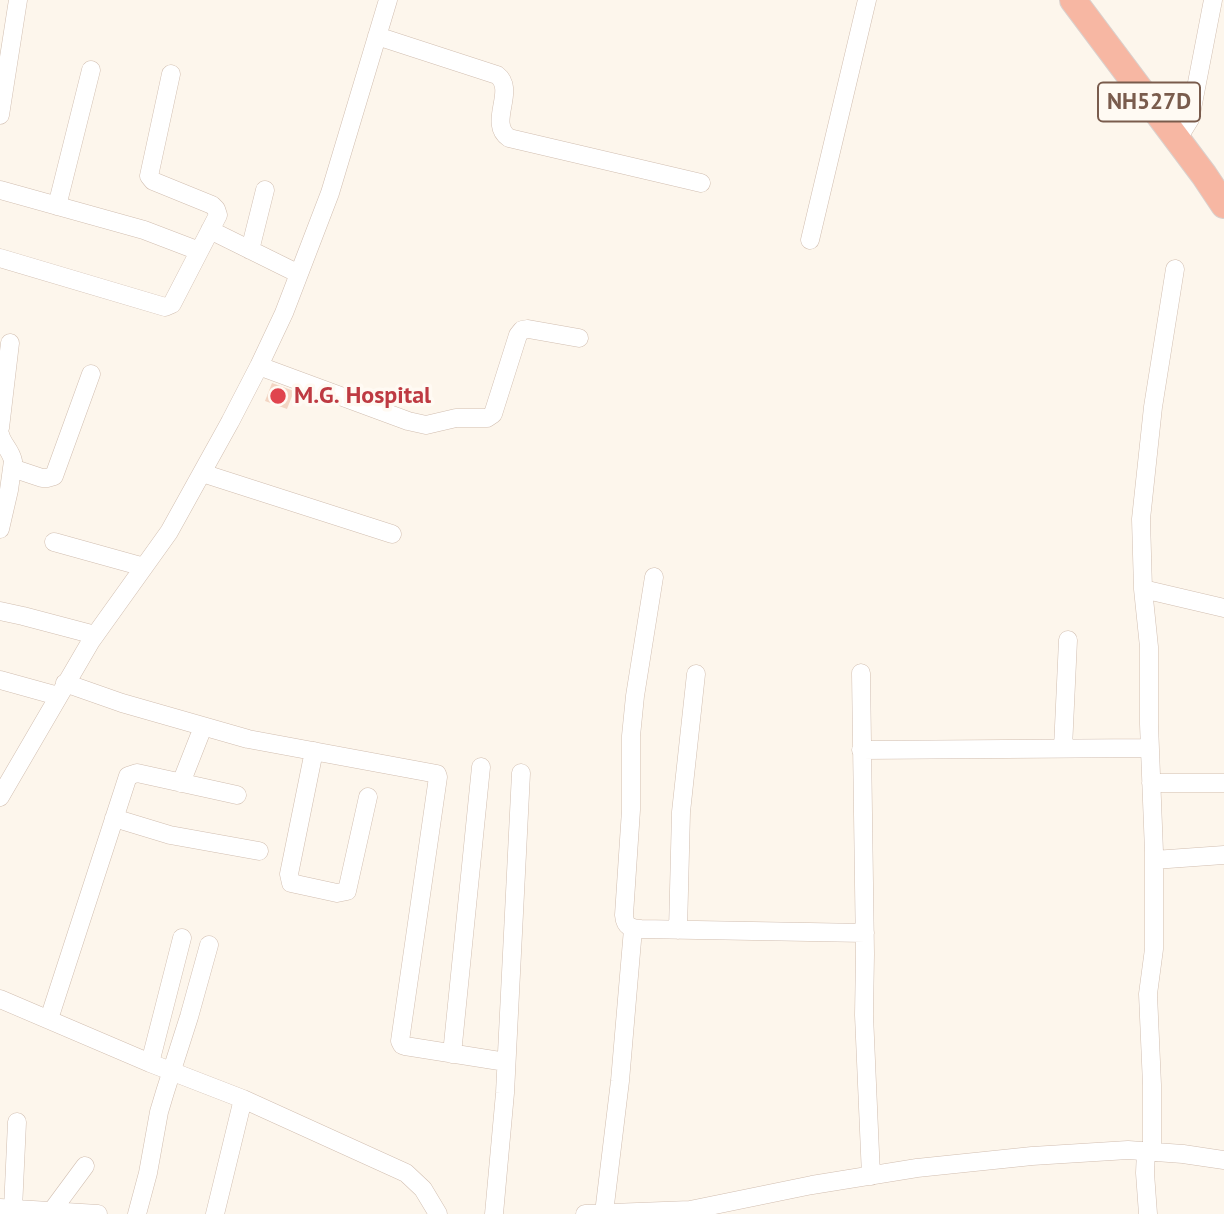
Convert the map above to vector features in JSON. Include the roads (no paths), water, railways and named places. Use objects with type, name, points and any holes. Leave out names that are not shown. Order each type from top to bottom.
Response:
[{"type":"highway","name":"NH527D","points":[[1073,0],[1224,205]]},
{"type":"street","points":[[0,115],[18,0]]},
{"type":"street","points":[[0,797],[95,635],[169,532],[259,366],[284,313],[330,192],[388,0]]},
{"type":"street","points":[[810,240],[867,0]]},
{"type":"street","points":[[1177,140],[1190,119],[1213,0]]},
{"type":"street","points":[[377,36],[501,78],[504,86],[500,128],[509,138],[701,183]]},
{"type":"street","points":[[57,206],[91,70]]},
{"type":"street","points":[[0,258],[168,307],[172,304],[218,215],[215,207],[153,181],[149,176],[171,74]]},
{"type":"street","points":[[0,190],[144,230],[199,251]]},
{"type":"street","points":[[250,250],[265,190]]},
{"type":"street","points":[[210,230],[299,274]]},
{"type":"street","points":[[1148,1214],[1145,1173],[1149,1152],[1152,1085],[1148,994],[1154,949],[1154,860],[1149,647],[1143,589],[1141,519],[1153,407],[1175,269]]},
{"type":"street","points":[[259,366],[408,421],[426,425],[456,418],[487,418],[493,414],[518,335],[522,330],[579,338]]},
{"type":"street","points":[[0,528],[12,468],[12,457],[2,441],[0,431],[10,343]]},
{"type":"street","points":[[12,468],[42,478],[54,476],[91,374]]},
{"type":"street","points":[[202,474],[392,534]]},
{"type":"street","points":[[54,542],[144,567]]},
{"type":"street","points":[[654,577],[631,736],[631,810],[624,915],[626,925],[634,929],[865,933]]},
{"type":"street","points":[[1143,589],[1224,608]]},
{"type":"street","points":[[0,611],[95,635]]},
{"type":"street","points":[[1063,748],[1068,640]]},
{"type":"street","points":[[861,673],[864,1016],[871,1176]]},
{"type":"street","points":[[678,930],[681,812],[696,674]]},
{"type":"street","points":[[0,680],[62,690],[248,739],[433,772],[438,776],[400,1041],[405,1046],[506,1062]]},
{"type":"street","points":[[181,783],[203,727]]},
{"type":"street","points":[[861,750],[1150,748]]},
{"type":"street","points":[[314,751],[289,874],[291,883],[337,893],[346,891],[368,797]]},
{"type":"street","points":[[0,759],[19,764]]},
{"type":"street","points":[[452,1054],[481,767]]},
{"type":"street","points":[[494,1214],[506,1062],[521,773]]},
{"type":"street","points":[[49,1018],[126,779],[131,774],[137,774],[237,795]]},
{"type":"street","points":[[1151,783],[1224,783]]},
{"type":"street","points":[[114,818],[170,835],[260,851]]},
{"type":"street","points":[[1154,860],[1224,855]]},
{"type":"street","points":[[604,1213],[634,929]]},
{"type":"street","points":[[150,1063],[182,938]]},
{"type":"street","points":[[137,1214],[148,1173],[159,1112],[209,945]]},
{"type":"street","points":[[0,999],[150,1063],[243,1099],[406,1173],[423,1189],[438,1214]]},
{"type":"street","points":[[215,1214],[243,1099]]},
{"type":"street","points":[[17,1122],[6,1209],[98,1214]]},
{"type":"street","points":[[584,1214],[690,1210],[812,1185],[917,1168],[1032,1156],[1128,1150],[1224,1160]]},
{"type":"street","points":[[43,1212],[85,1166]]},
{"type":"place","name":"M.G. Hospital","points":[[278,396]]}]
